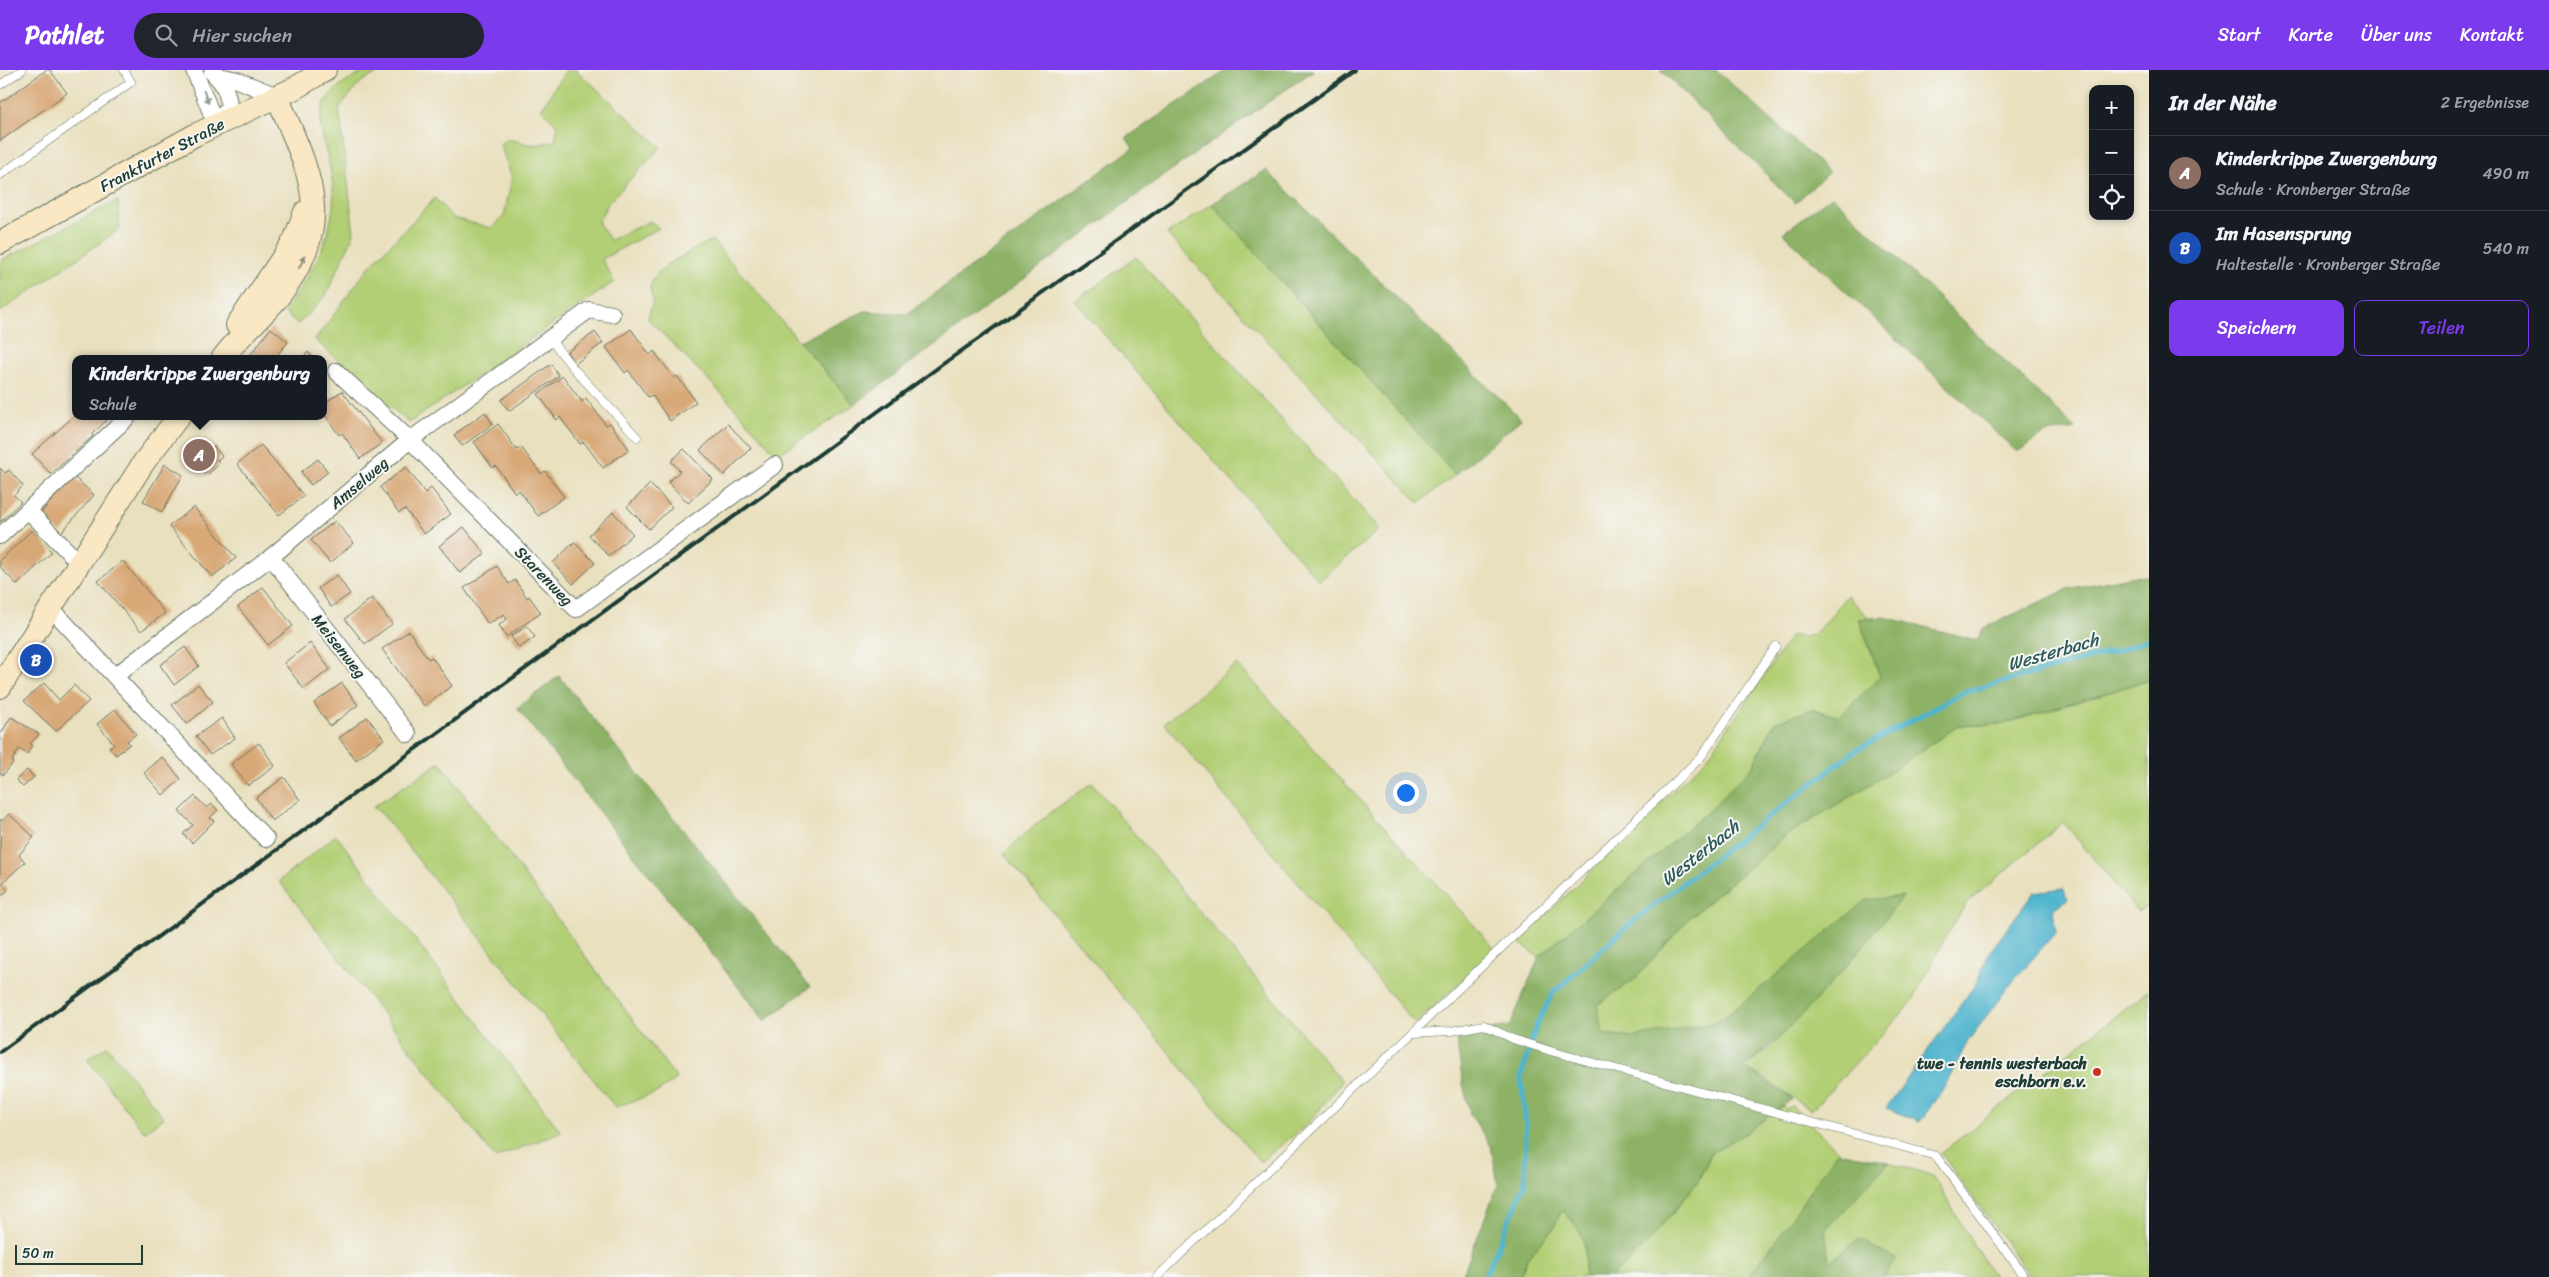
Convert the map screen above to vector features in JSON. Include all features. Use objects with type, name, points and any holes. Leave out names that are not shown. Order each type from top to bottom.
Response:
[{"type":"street","points":[[194,70],[216,125]]},
{"type":"street","name":"Frankfurter Straße","points":[[0,243],[216,125],[277,96],[325,70]]},
{"type":"street","points":[[213,73],[224,85],[229,107],[216,125]]},
{"type":"street","points":[[213,73],[237,80],[277,96],[304,159],[311,189],[313,228],[302,262],[274,302],[226,354]]},
{"type":"street","name":"Amselweg","points":[[115,676],[271,557],[410,440],[589,310],[612,314]]},
{"type":"street","name":"Starenweg","points":[[336,371],[410,440],[576,609],[775,465]]},
{"type":"street","points":[[0,536],[125,420]]},
{"type":"street","points":[[0,687],[78,562],[144,462],[176,420]]},
{"type":"street","points":[[28,510],[78,562]]},
{"type":"street","name":"Meisenweg","points":[[271,557],[408,734]]},
{"type":"street","points":[[50,607],[266,839]]},
{"type":"lane","points":[[0,85],[22,70]]},
{"type":"lane","points":[[0,175],[131,82],[124,70]]},
{"type":"lane","points":[[550,339],[574,369],[637,436]]},
{"type":"lane","points":[[1157,1277],[1701,757],[1776,646]]},
{"type":"lane","points":[[1414,1032],[1451,1031],[1484,1025],[1513,1039],[1554,1052],[1936,1156],[2025,1277]]},
{"type":"green space","points":[[367,70],[383,70],[361,82],[339,108],[354,234],[325,297],[298,324],[284,312],[320,254],[333,210],[331,170],[321,128],[323,108],[331,94],[346,82]]},
{"type":"green space","points":[[566,70],[576,70],[661,147],[609,202],[598,222],[610,240],[650,221],[659,228],[602,259],[614,282],[409,423],[315,340],[369,267],[435,198],[453,218],[491,228],[504,216],[512,178],[500,144],[507,139],[534,145],[555,141],[558,126],[541,109]]},
{"type":"green space","points":[[1227,70],[1314,70],[1153,183],[854,405],[799,341],[865,311],[907,314],[1133,148],[1126,138]]},
{"type":"green space","points":[[1661,70],[1716,70],[1829,172],[1795,203]]},
{"type":"green space","points":[[1266,170],[1521,419],[1455,475],[1212,204]]},
{"type":"green space","points":[[1832,196],[2076,429],[2046,433],[2017,452],[1783,233]]},
{"type":"green space","points":[[118,200],[120,229],[0,312],[0,261]]},
{"type":"green space","points":[[1212,204],[1455,475],[1419,503],[1167,234]]},
{"type":"green space","points":[[712,240],[854,405],[777,455],[725,397],[648,319],[653,300],[650,288],[654,277],[666,265]]},
{"type":"green space","points":[[1136,257],[1380,529],[1319,581],[1075,301]]},
{"type":"green space","points":[[2149,576],[2149,680],[2003,724],[1958,726],[1871,784],[1788,834],[1689,918],[1635,979],[1597,1005],[1603,1034],[1634,1037],[1715,1023],[1733,1011],[1866,900],[1903,896],[1828,987],[1786,1030],[1743,1068],[1792,1099],[1741,1136],[1712,1152],[1698,1181],[1651,1239],[1610,1277],[1584,1277],[1585,1247],[1583,1240],[1576,1226],[1562,1210],[1553,1229],[1527,1258],[1520,1277],[1462,1277],[1498,1184],[1491,1146],[1470,1114],[1463,1084],[1456,1037],[1510,1026],[1539,957],[1704,815],[1753,766],[1775,722],[1813,709],[1839,717],[1880,676],[1859,619],[1884,617],[1977,640],[1984,628],[2068,589],[2129,577]]},
{"type":"green space","points":[[1847,595],[1869,618],[1859,619],[1880,676],[1839,717],[1813,709],[1775,722],[1753,766],[1704,815],[1539,957],[1518,942],[1707,758],[1792,635],[1804,637],[1814,633],[1824,624]]},
{"type":"green space","points":[[1237,664],[1496,950],[1415,1024],[1164,723]]},
{"type":"green space","points":[[559,676],[810,987],[765,1021],[517,708]]},
{"type":"green space","points":[[2149,680],[2149,907],[2138,912],[2063,822],[1966,904],[1944,940],[1912,1002],[1812,1110],[1770,1082],[1743,1068],[1770,1048],[1871,937],[1733,1011],[1715,1023],[1634,1037],[1603,1034],[1597,1005],[1635,979],[1689,918],[1788,834],[1871,784],[1958,726],[2003,724]]},
{"type":"green space","points":[[440,762],[677,1079],[656,1093],[615,1107],[382,814],[373,807]]},
{"type":"green space","points":[[1092,783],[1342,1081],[1308,1124],[1260,1162],[1004,854],[1046,816]]},
{"type":"green space","points":[[336,835],[561,1132],[495,1158],[279,881]]},
{"type":"green space","name":"twe - tennis westerbach eschborn e.v.","points":[[2149,990],[2149,1277],[2031,1277],[1941,1153]]},
{"type":"green space","points":[[107,1046],[164,1118],[144,1132],[87,1059]]},
{"type":"green space","points":[[1783,1106],[1786,1109],[1792,1106],[1870,1182],[1889,1162],[1933,1176],[1993,1277],[1610,1277],[1627,1263],[1673,1213],[1698,1181],[1712,1152],[1741,1136]]},
{"type":"green space","points":[[1837,1152],[1889,1162],[1825,1230],[1829,1262],[1859,1239],[1895,1259],[1885,1277],[1748,1277],[1782,1232]]},
{"type":"green space","points":[[1562,1209],[1576,1225],[1583,1239],[1585,1247],[1584,1277],[1520,1277],[1527,1258],[1553,1229]]},
{"type":"water","points":[[2063,888],[2068,899],[2053,910],[2056,932],[2009,986],[1968,1041],[1945,1086],[1920,1122],[1886,1108],[1977,982],[1989,953],[2034,892]]},
{"type":"building","points":[[46,70],[50,70],[67,93],[0,141],[0,103]]},
{"type":"building","points":[[271,328],[288,342],[277,355],[250,355]]},
{"type":"building","points":[[631,329],[650,355],[654,351],[674,378],[677,376],[696,402],[670,421],[652,395],[648,397],[628,370],[625,373],[606,347]]},
{"type":"building","points":[[595,332],[603,343],[575,364],[567,352]]},
{"type":"building","points":[[551,364],[559,376],[509,411],[501,400]]},
{"type":"building","points":[[563,376],[582,402],[586,398],[606,425],[610,423],[629,449],[603,468],[584,442],[580,444],[560,417],[557,420],[538,394]]},
{"type":"building","points":[[342,391],[382,443],[360,459],[342,433],[339,435],[327,418],[327,401]]},
{"type":"building","points":[[485,412],[493,424],[462,446],[454,435]]},
{"type":"building","points":[[72,418],[72,420],[107,420],[92,434],[93,436],[51,474],[32,454]]},
{"type":"building","points":[[498,424],[517,450],[521,447],[541,474],[545,471],[564,497],[538,516],[519,490],[515,493],[496,466],[493,468],[474,442]]},
{"type":"building","points":[[728,424],[751,448],[724,475],[700,450]]},
{"type":"building","points":[[202,443],[209,451],[214,446],[222,456],[217,460],[220,463],[207,475],[189,455]]},
{"type":"building","points":[[261,445],[304,496],[279,515],[237,464]]},
{"type":"building","points":[[684,449],[713,479],[688,503],[668,482],[680,471],[671,461]]},
{"type":"building","points":[[318,459],[328,472],[311,485],[301,472]]},
{"type":"building","points":[[165,464],[183,475],[162,512],[143,501]]},
{"type":"building","points":[[406,467],[425,493],[431,488],[451,514],[424,534],[405,509],[399,513],[380,487]]},
{"type":"building","points":[[0,468],[5,473],[9,470],[23,486],[14,495],[21,502],[0,522]]},
{"type":"building","points":[[73,476],[94,495],[61,533],[40,514]]},
{"type":"building","points":[[650,484],[672,507],[649,529],[627,507]]},
{"type":"building","points":[[194,507],[236,558],[212,577],[169,526]]},
{"type":"building","points":[[613,512],[633,534],[609,556],[589,535]]},
{"type":"building","points":[[335,521],[354,543],[330,563],[311,540]]},
{"type":"building","points":[[464,527],[485,554],[460,573],[439,546]]},
{"type":"building","points":[[32,530],[52,552],[17,585],[0,567],[0,560]]},
{"type":"building","points":[[574,542],[595,563],[573,584],[553,563]]},
{"type":"building","points":[[123,561],[165,613],[141,631],[98,581]]},
{"type":"building","points":[[497,566],[509,584],[515,580],[527,598],[529,596],[541,613],[506,637],[499,625],[507,619],[504,614],[488,624],[464,588]]},
{"type":"building","points":[[337,575],[350,594],[331,607],[318,588]]},
{"type":"building","points":[[263,587],[293,626],[268,645],[238,607]]},
{"type":"building","points":[[372,598],[392,624],[365,644],[345,619]]},
{"type":"building","points":[[527,626],[535,637],[519,648],[511,636]]},
{"type":"building","points":[[409,631],[428,659],[432,657],[452,686],[424,706],[382,649]]},
{"type":"building","points":[[310,643],[330,669],[304,689],[284,663]]},
{"type":"building","points":[[185,647],[199,666],[174,685],[160,665]]},
{"type":"building","points":[[44,683],[59,700],[74,685],[89,701],[56,731],[24,701]]},
{"type":"building","points":[[342,683],[358,705],[330,726],[314,703]]},
{"type":"building","points":[[198,684],[213,702],[187,724],[172,705]]},
{"type":"building","points":[[115,709],[136,734],[127,741],[130,744],[116,755],[109,747],[114,744],[97,724]]},
{"type":"building","points":[[11,717],[39,734],[30,744],[32,745],[27,754],[19,749],[12,761],[14,762],[3,775],[0,773],[0,735]]},
{"type":"building","points":[[367,717],[384,739],[356,760],[339,738]]},
{"type":"building","points":[[222,718],[235,738],[210,755],[196,736]]},
{"type":"building","points":[[259,743],[275,766],[248,786],[231,764]]},
{"type":"building","points":[[162,757],[181,779],[163,795],[144,773]]},
{"type":"building","points":[[27,770],[34,777],[23,787],[16,780]]},
{"type":"building","points":[[284,777],[300,800],[272,821],[256,798]]},
{"type":"building","points":[[195,796],[207,808],[212,804],[218,810],[210,818],[214,821],[192,843],[183,834],[193,825],[179,811]]},
{"type":"building","points":[[9,814],[34,837],[19,855],[25,862],[2,883],[8,890],[0,897],[0,839],[2,837],[0,834],[0,819],[2,821]]},
{"type":"waterway","name":"Westerbach","points":[[1485,1277],[1525,1183],[1526,1127],[1521,1077],[1536,1026],[1553,993],[1631,923],[1853,752],[1962,693],[2123,649],[2149,639]]},
{"type":"railway","points":[[0,1052],[943,364],[1355,70]]},
{"type":"place","name":"Kinderkrippe Zwergenburg","points":[[199,455]]},
{"type":"place","name":"Im Hasensprung","points":[[36,660]]},
{"type":"place","name":"twe - tennis westerbach eschborn e.v.","points":[[2097,1072]]}]
